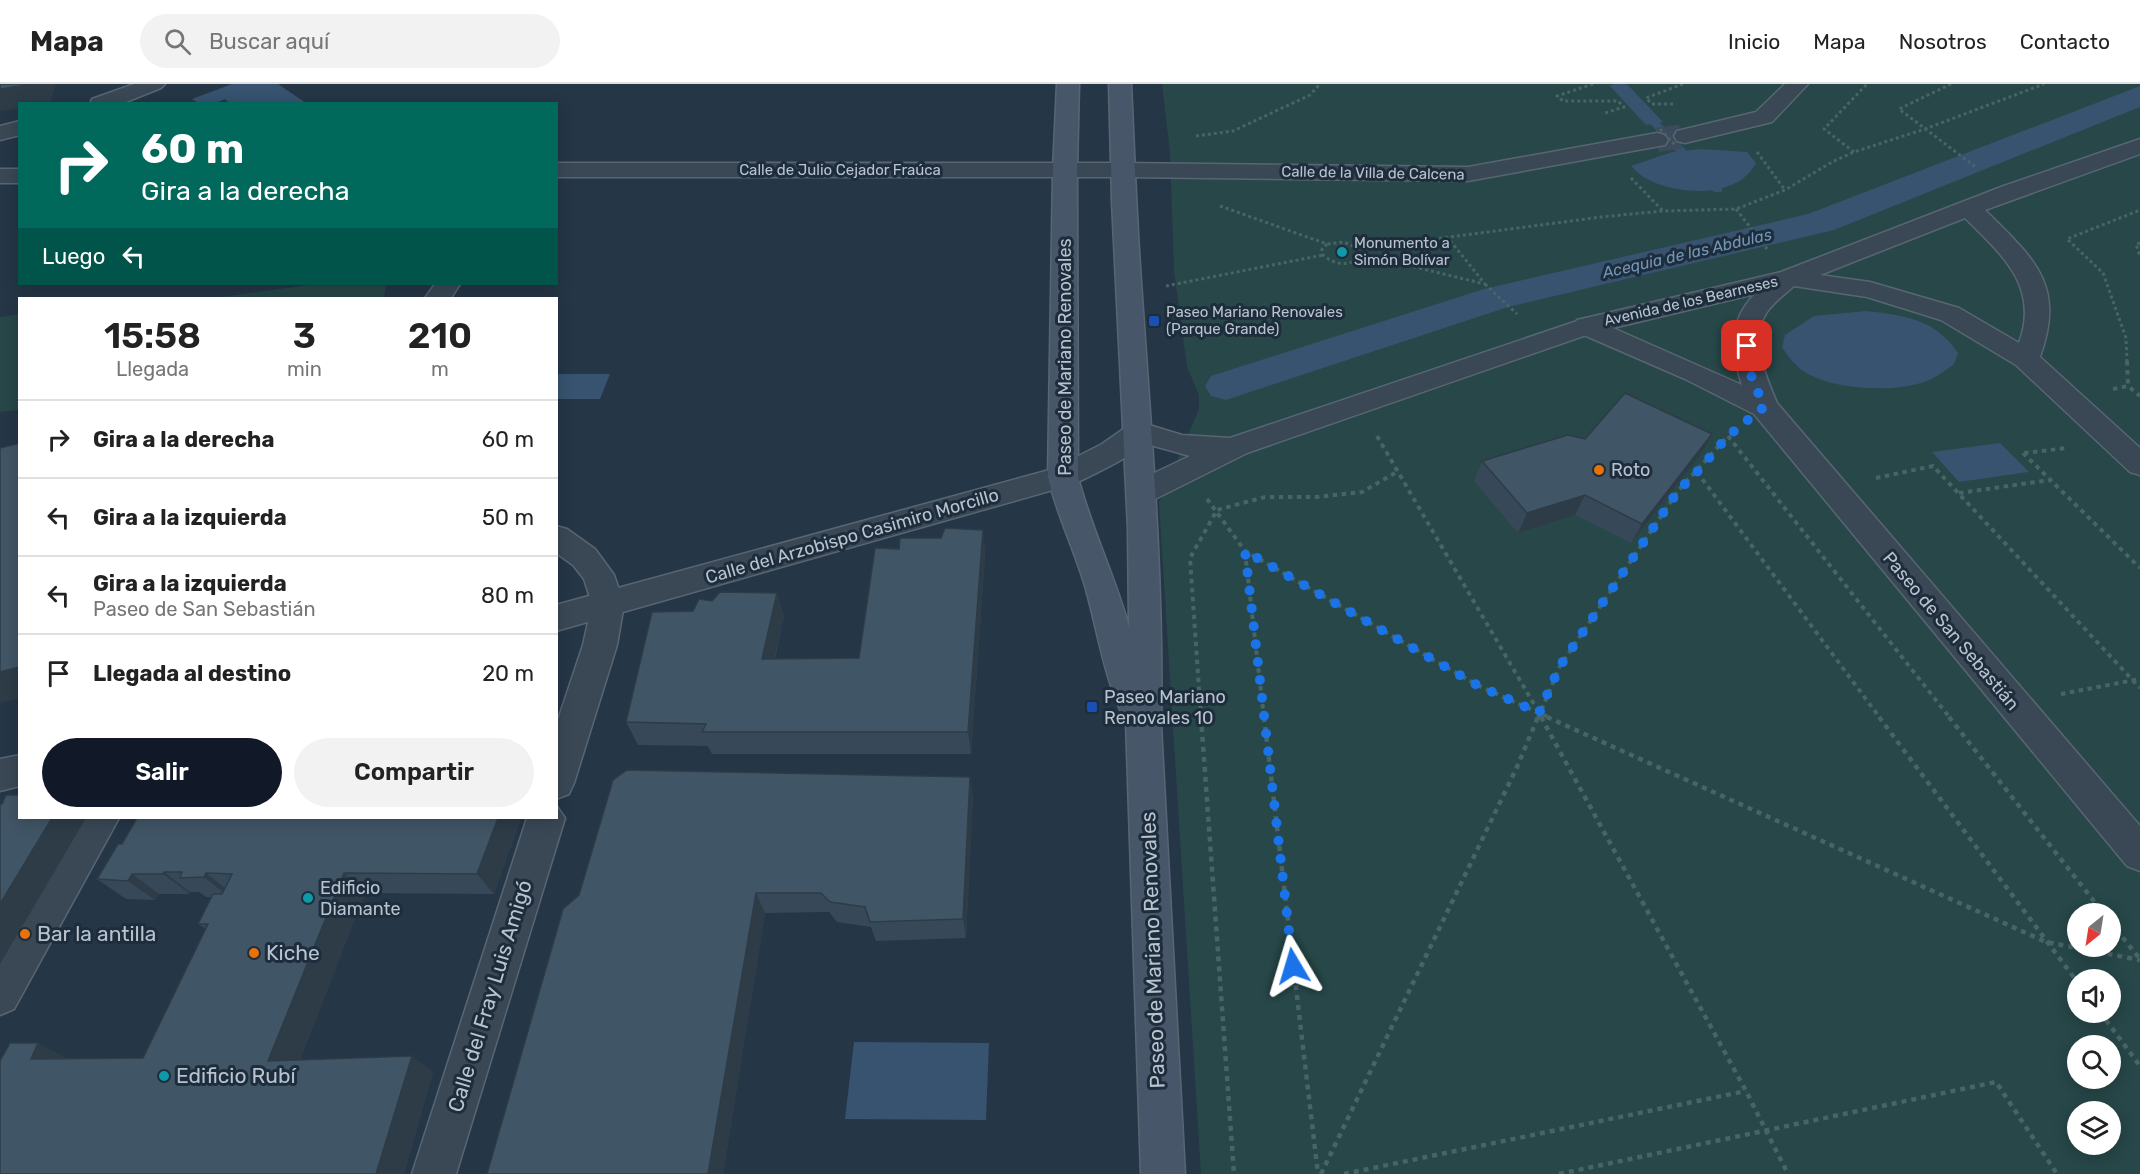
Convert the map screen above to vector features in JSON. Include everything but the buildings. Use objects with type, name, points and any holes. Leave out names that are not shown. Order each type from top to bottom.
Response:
[{"type":"main road","name":"Paseo de Mariano Renovales","points":[[1068,84],[1065,170],[1063,477],[1072,509],[1096,571],[1122,666],[1143,725]]},
{"type":"main road","name":"Paseo de Mariano Renovales","points":[[1120,84],[1142,492],[1146,671],[1143,725],[1163,1174]]},
{"type":"street","points":[[105,102],[154,84]]},
{"type":"street","name":"Calle de la Villa de Calcena","points":[[1123,170],[1468,174],[1669,138],[1764,117],[1797,84]]},
{"type":"street","points":[[0,133],[18,128]]},
{"type":"street","name":"Avenida de los Bearneses","points":[[1142,492],[1238,446],[1586,326],[1789,278],[2009,192],[2140,146]]},
{"type":"street","name":"Calle de Julio Cejador Fraúca","points":[[558,170],[1123,170]]},
{"type":"street","points":[[0,176],[18,176]]},
{"type":"street","points":[[1970,208],[2028,272],[2039,297],[2040,318],[2036,339],[2026,359]]},
{"type":"street","points":[[1789,278],[1870,290],[1950,314],[2026,359],[2140,465]]},
{"type":"street","name":"Paseo de San Sebastián","points":[[1789,278],[1755,308],[1748,326],[1747,346],[1751,375],[1764,407],[2140,854]]},
{"type":"street","name":"Paseo de San Sebastián","points":[[1586,326],[1686,369],[1764,407]]},
{"type":"street","name":"Avenida de los Bearneses","points":[[1139,432],[1165,443],[1184,447],[1209,449],[1238,446]]},
{"type":"street","name":"Calle del Arzobispo Casimiro Morcillo","points":[[558,617],[1063,477],[1112,451],[1139,432]]},
{"type":"street","points":[[558,538],[584,557],[598,575],[608,604],[600,645],[558,777]]},
{"type":"street","points":[[0,775],[18,770]]},
{"type":"street","points":[[0,995],[99,819]]},
{"type":"street","name":"Calle del Fray Luis Amigó","points":[[434,1174],[546,819]]},
{"type":"path","points":[[1192,136],[1233,131],[1310,95],[1320,84]]},
{"type":"path","points":[[1593,84],[1557,96],[1563,101],[1618,101],[1624,107]]},
{"type":"path","points":[[1652,104],[1646,99],[1683,84]]},
{"type":"path","points":[[1854,152],[1824,129],[1867,84]]},
{"type":"path","points":[[1951,84],[1899,109],[1977,168]]},
{"type":"path","points":[[1216,204],[1327,244],[1344,242],[1359,249],[1601,217],[1663,211],[1736,209],[1785,190],[1854,152],[1925,129],[2043,84]]},
{"type":"path","points":[[1756,149],[1785,190]]},
{"type":"path","points":[[1736,209],[1765,245]]},
{"type":"path","points":[[2128,386],[2126,338],[2103,273],[2067,239],[2140,210]]},
{"type":"path","points":[[1448,238],[1485,284],[1512,310]]},
{"type":"path","points":[[2140,243],[2136,244],[2140,257]]},
{"type":"path","points":[[1327,244],[1322,249],[1323,255],[1330,261],[1343,265],[1354,263],[1361,257],[1359,249]]},
{"type":"path","points":[[1361,254],[1485,284]]},
{"type":"path","points":[[1130,293],[1323,255]]},
{"type":"path","points":[[1319,1174],[1517,767],[1560,666],[1678,491],[1728,436],[1764,407]]},
{"type":"path","points":[[1376,434],[1539,713],[1746,1091],[1788,1174]]},
{"type":"path","points":[[1728,436],[2095,903]]},
{"type":"path","points":[[2023,453],[2140,568]]},
{"type":"path","points":[[1830,487],[1932,466],[2140,688]]},
{"type":"path","points":[[1234,1174],[1190,558],[1217,510],[1265,496],[1317,497],[1362,492],[1398,472]]},
{"type":"path","points":[[1697,472],[2067,969]]},
{"type":"path","points":[[1959,493],[2051,480]]},
{"type":"path","points":[[1204,495],[1245,551],[1477,685],[2046,942],[2140,960]]},
{"type":"path","points":[[1245,551],[1319,1174]]},
{"type":"path","points":[[2012,703],[2140,679]]},
{"type":"path","points":[[2121,936],[2140,960]]},
{"type":"path","points":[[2108,1023],[2140,1066]]},
{"type":"path","points":[[1559,1174],[1996,1082],[2057,1174]]},
{"type":"path","points":[[1344,1174],[1746,1091]]},
{"type":"green space","points":[[1162,84],[2140,84],[2140,1174],[1201,1174],[1159,503],[1199,409],[1199,395],[1187,367],[1174,271],[1170,153]]},
{"type":"green space","points":[[308,285],[386,285],[384,297],[221,297]]},
{"type":"green space","points":[[18,314],[18,410],[0,412],[0,317]]},
{"type":"water","points":[[232,84],[278,84],[305,102],[228,102],[225,99],[215,102],[196,102],[192,99]]},
{"type":"water","points":[[1627,84],[1663,122],[1646,125],[1609,85]]},
{"type":"water","points":[[1700,149],[1747,152],[1756,163],[1747,175],[1736,183],[1706,191],[1689,191],[1658,184],[1643,177],[1631,166],[1672,152]]},
{"type":"water","points":[[1866,311],[1906,317],[1929,326],[1940,333],[1958,353],[1954,364],[1934,378],[1914,385],[1867,388],[1834,384],[1808,374],[1793,362],[1782,347],[1785,335],[1814,316]]},
{"type":"water","points":[[558,374],[610,374],[600,399],[558,399]]},
{"type":"water","points":[[2000,443],[2029,472],[1959,482],[1932,452]]},
{"type":"water","points":[[854,1042],[989,1043],[986,1120],[845,1119]]},
{"type":"waterway","name":"Calle de la Villa de Calcena","points":[[1618,84],[1718,190]]},
{"type":"waterway","name":"Acequia de las Abdulas","points":[[1226,386],[1498,297],[1821,222],[2140,96]]},
{"type":"tunnel","points":[[1657,140],[1685,136]]},
{"type":"place","name":"Monumento a Simón Bolívar","points":[[1342,252]]},
{"type":"place","name":"Paseo Mariano Renovales (Parque Grande)","points":[[1154,321]]},
{"type":"place","name":"Roto","points":[[1599,470]]},
{"type":"place","name":"Paseo Mariano Renovales 10","points":[[1092,707]]},
{"type":"place","name":"Edificio Diamante","points":[[308,898]]},
{"type":"place","name":"Bar la antilla","points":[[25,934]]},
{"type":"place","name":"Kiche","points":[[254,953]]},
{"type":"place","name":"Edificio Rubí","points":[[164,1076]]},
{"type":"route","points":[[1293,966],[1245,551],[1477,685],[1539,713],[1560,666],[1678,491],[1728,436],[1764,407],[1751,375],[1747,346]]}]
